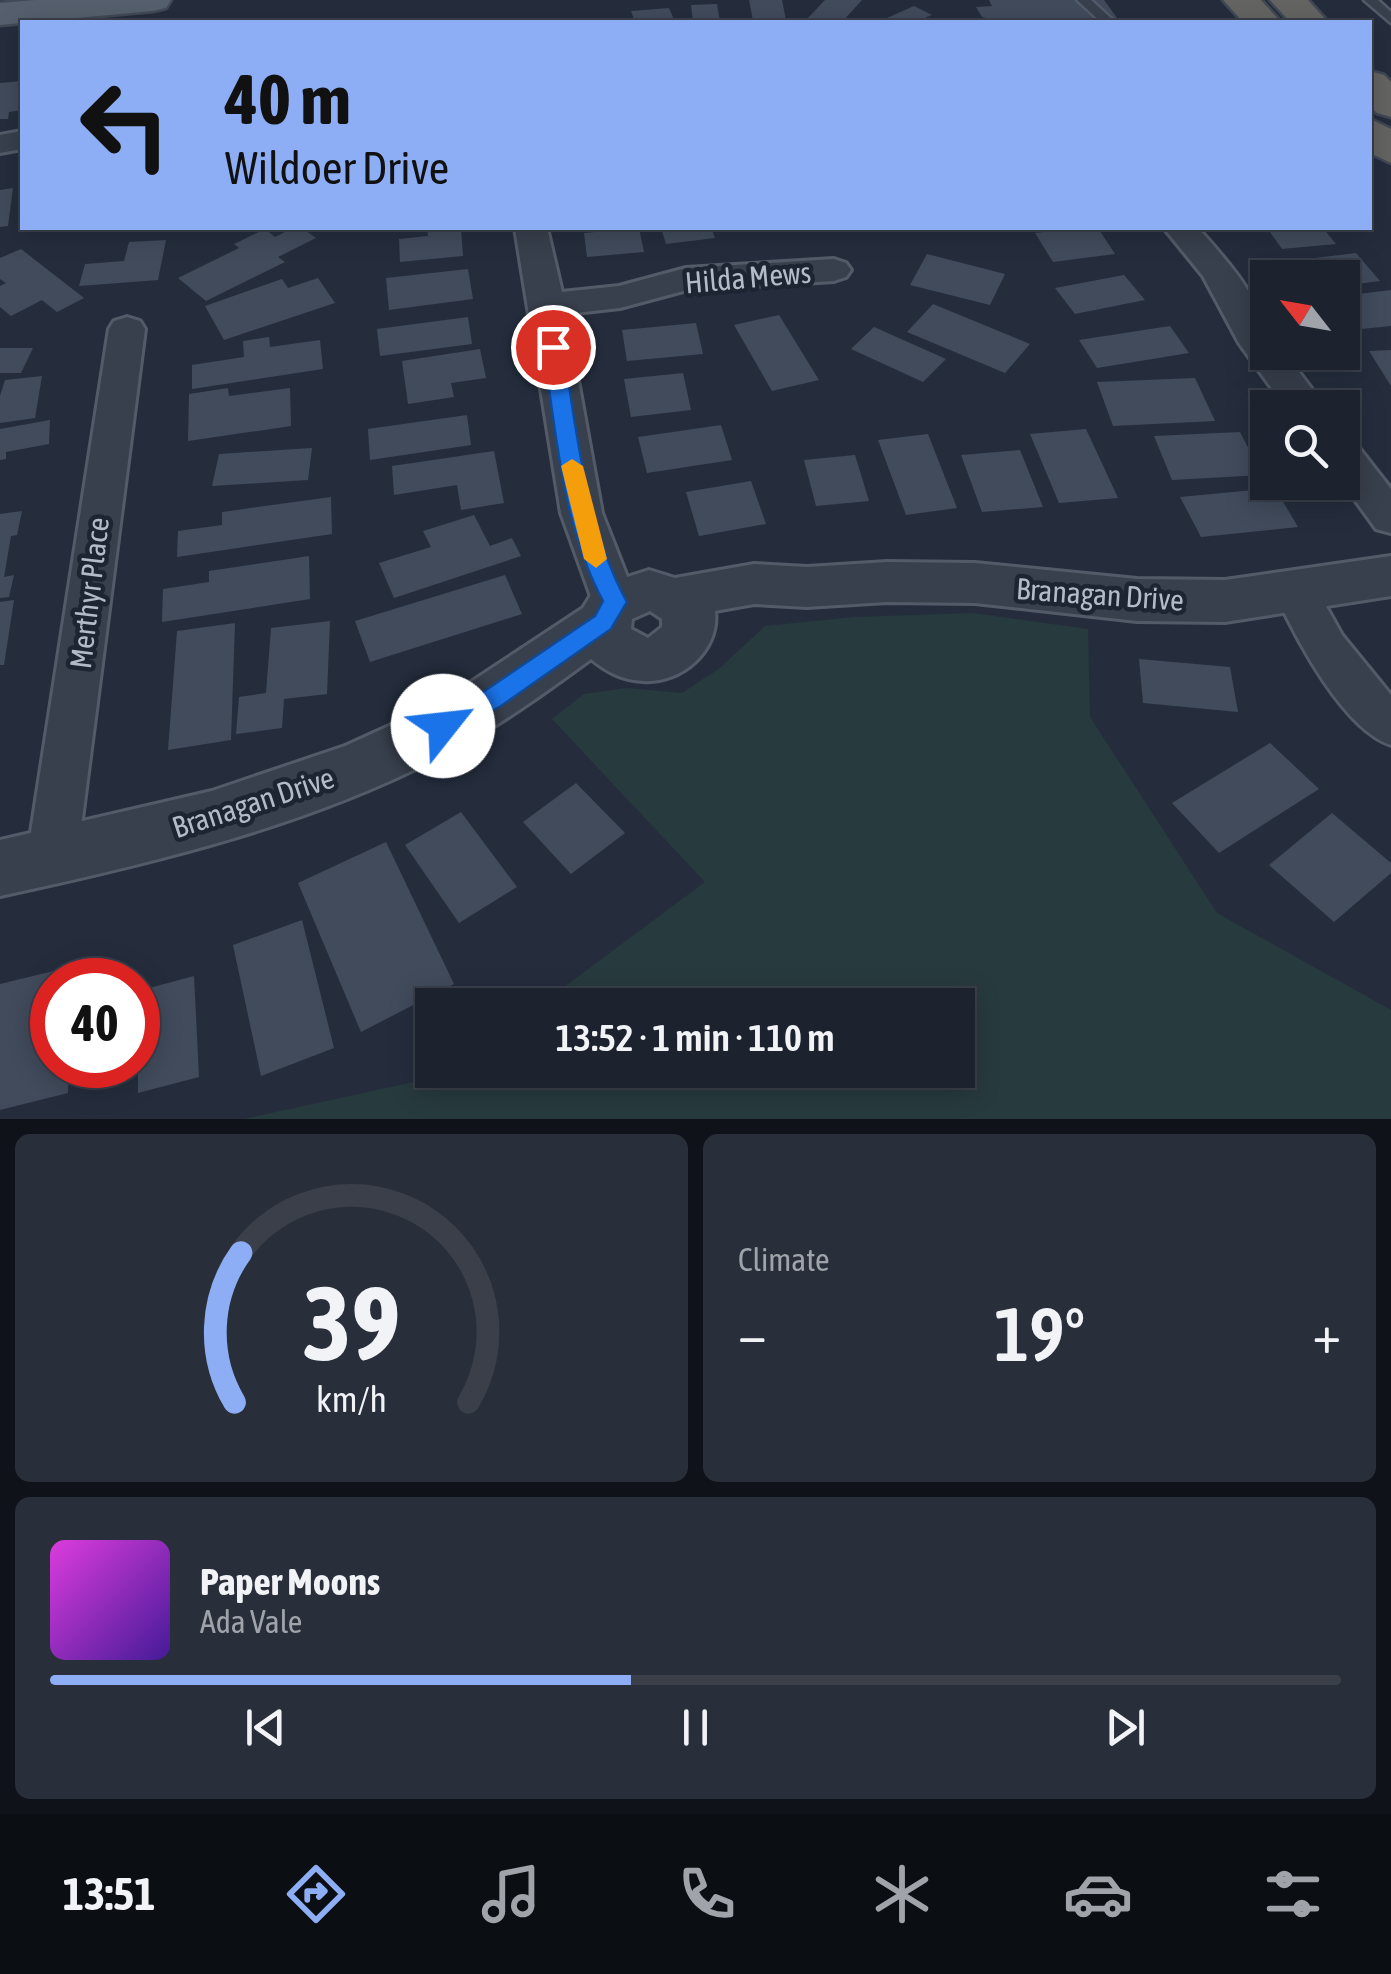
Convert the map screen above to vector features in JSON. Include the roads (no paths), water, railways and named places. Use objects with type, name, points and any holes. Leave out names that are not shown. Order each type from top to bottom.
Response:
[{"type":"highway","points":[[1241,0],[1260,20]]},
{"type":"highway","points":[[1288,0],[1308,20]]},
{"type":"highway","points":[[1372,86],[1391,105]]},
{"type":"highway","points":[[1372,133],[1391,152]]},
{"type":"main road","points":[[0,14],[153,0]]},
{"type":"street","points":[[531,230],[574,474],[599,572],[640,617]]},
{"type":"street","points":[[1182,230],[1218,272],[1257,343],[1293,390]]},
{"type":"street","name":"Hilda Mews","points":[[545,305],[620,296],[698,278],[833,269]]},
{"type":"street","name":"Merthyr Place","points":[[26,863],[127,329]]},
{"type":"street","points":[[1360,478],[1391,518]]},
{"type":"street","name":"Branagan Drive","points":[[26,863],[177,830],[321,783],[418,740],[640,617],[807,586],[975,583],[1137,600],[1207,601],[1297,594],[1391,576]]},
{"type":"street","points":[[1297,594],[1338,668],[1391,726]]},
{"type":"lane","points":[[1086,3],[1105,0]]},
{"type":"lane","points":[[1370,0],[1391,20]]},
{"type":"lane","points":[[1086,3],[1106,20]]}]
